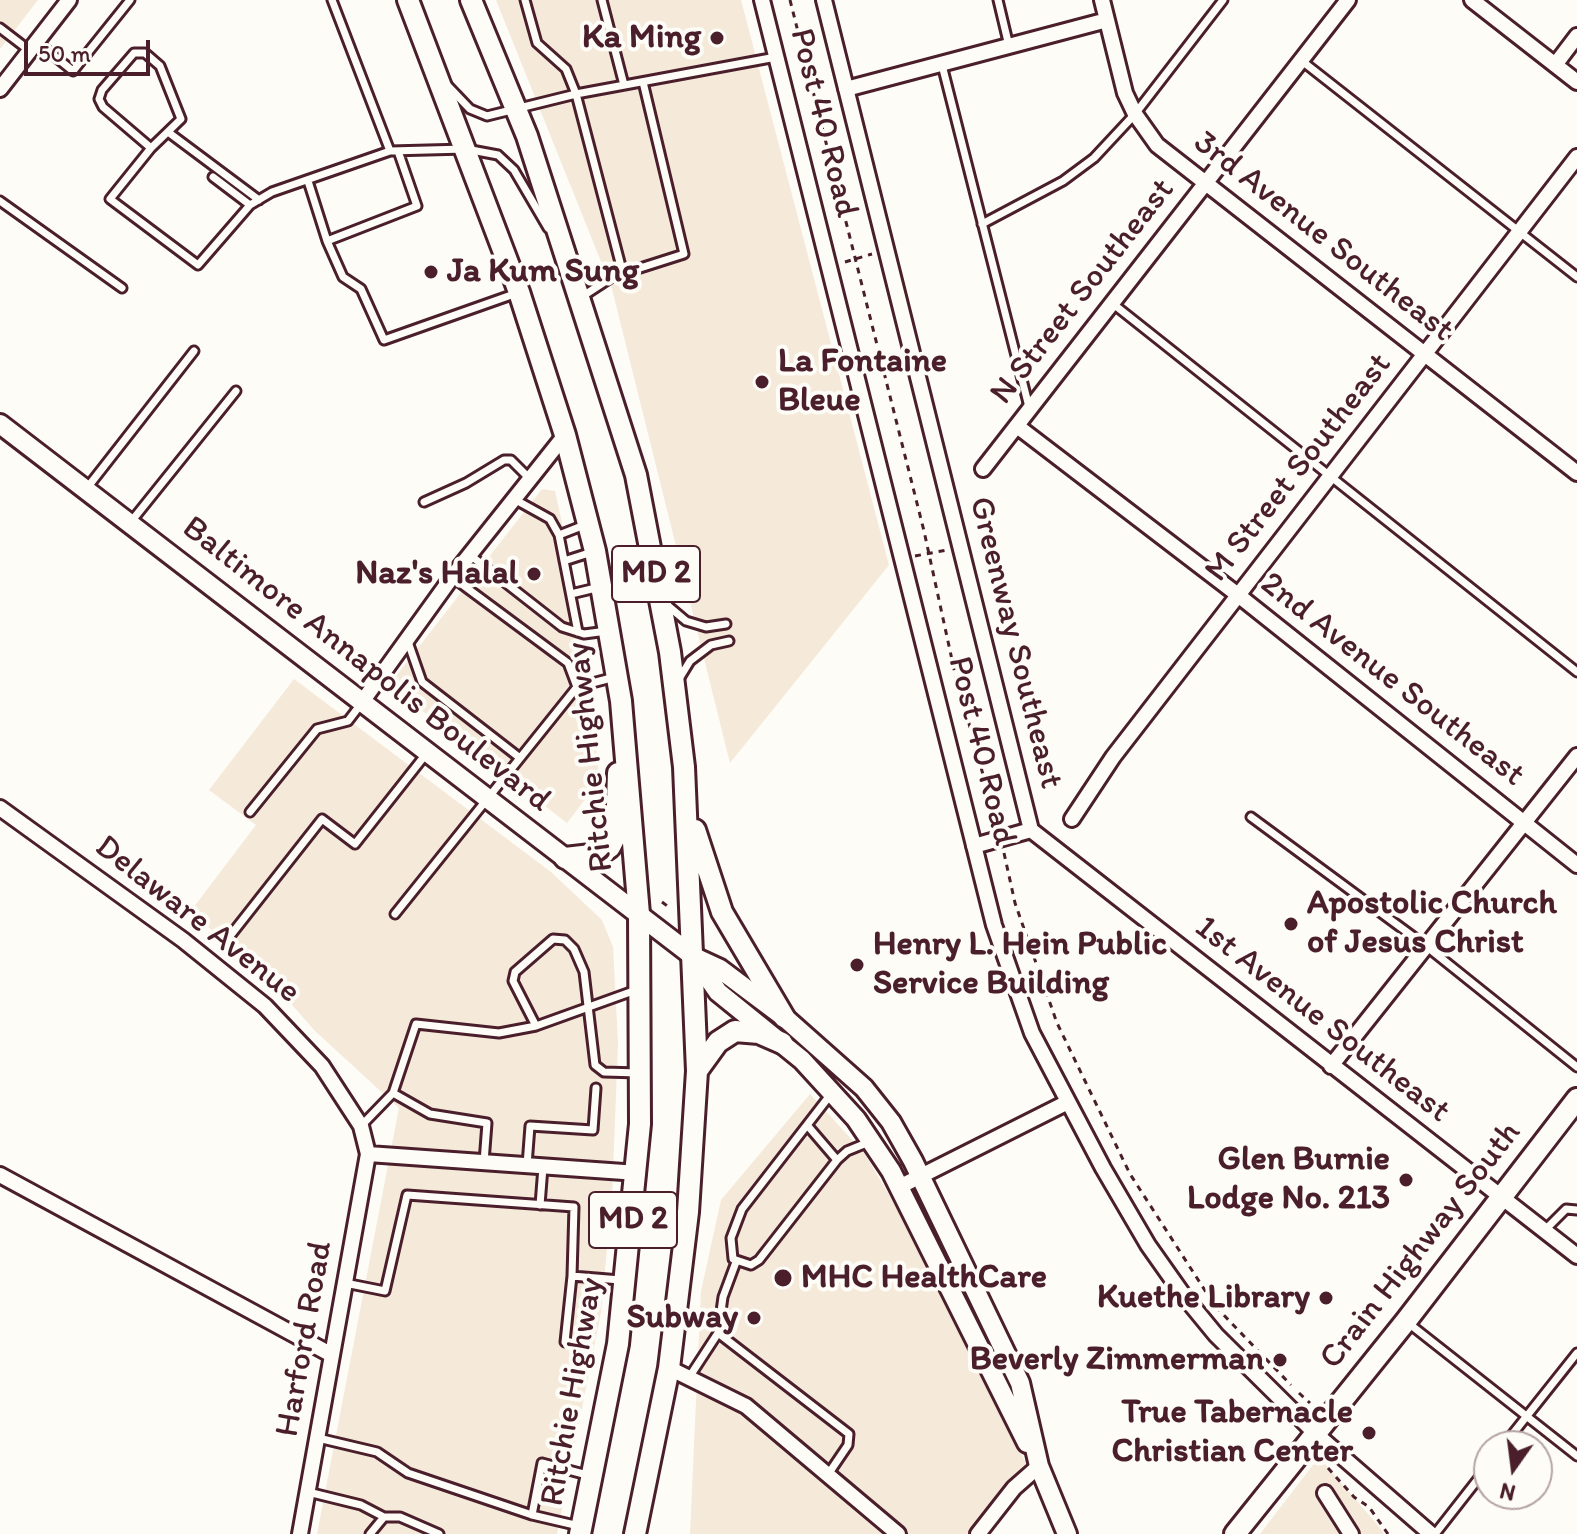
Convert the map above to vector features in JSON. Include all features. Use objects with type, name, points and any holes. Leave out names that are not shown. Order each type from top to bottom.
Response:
[{"type":"main road","name":"Ritchie Highway","points":[[408,0],[519,292],[565,435],[595,551],[621,701],[639,914],[642,1073],[638,1173],[627,1281],[581,1530]]},
{"type":"main road","name":"MD 2","points":[[471,0],[517,109],[573,272],[636,475],[660,596],[687,804],[697,1071],[688,1212],[669,1368],[635,1534]]},
{"type":"main road","name":"Baltimore Annapolis Boulevard","points":[[0,424],[694,957],[720,969],[784,1017],[871,1096],[891,1122],[920,1175],[1020,1383],[1039,1466]]},
{"type":"main road","points":[[565,858],[600,854],[610,847],[616,835],[621,701]]},
{"type":"main road","points":[[687,804],[722,912],[784,1017]]},
{"type":"main road","name":"Baltimore Annapolis Boulevard","points":[[694,957],[718,992],[782,1043],[832,1092],[871,1142],[899,1187],[1039,1466],[1067,1534]]},
{"type":"main road","points":[[697,1071],[718,1042],[735,1031],[759,1033],[782,1043]]},
{"type":"main road","name":"Crain Highway South","points":[[1235,1534],[1406,1321],[1577,1099]]},
{"type":"street","points":[[0,89],[69,0]]},
{"type":"street","name":"Post 40 Road","points":[[762,0],[1010,980],[1066,1103],[1148,1245],[1184,1296],[1216,1335],[1316,1434],[1433,1534]]},
{"type":"street","name":"Greenway Southeast","points":[[824,0],[1031,830]]},
{"type":"street","name":"3rd Avenue Southeast","points":[[1102,0],[1125,93],[1135,114],[1157,145],[1577,473]]},
{"type":"street","name":"N Street Southeast","points":[[983,469],[1348,0]]},
{"type":"street","points":[[1472,0],[1577,82]]},
{"type":"street","points":[[846,89],[1107,20]]},
{"type":"street","points":[[1555,65],[1577,36]]},
{"type":"street","name":"M Street Southeast","points":[[1072,819],[1113,757],[1577,157]]},
{"type":"street","name":"2nd Avenue Southeast","points":[[1017,426],[1238,595],[1577,865]]},
{"type":"street","points":[[362,702],[452,577],[565,435]]},
{"type":"street","points":[[1331,1066],[1577,756]]},
{"type":"street","name":"Delaware Avenue","points":[[0,808],[183,940],[265,1006],[322,1066],[361,1126],[368,1154]]},
{"type":"street","points":[[974,846],[1031,830]]},
{"type":"street","name":"1st Avenue Southeast","points":[[1031,830],[1577,1256]]},
{"type":"street","points":[[899,1187],[1066,1103]]},
{"type":"street","points":[[368,1154],[638,1173]]},
{"type":"street","name":"Harford Road","points":[[300,1534],[368,1154]]},
{"type":"street","points":[[0,1175],[332,1355]]},
{"type":"street","points":[[669,1368],[746,1406],[898,1534]]},
{"type":"street","points":[[978,1534],[1014,1488],[1039,1466]]},
{"type":"street","points":[[1325,1493],[1351,1534]]},
{"type":"lane","points":[[0,28],[73,71],[130,0]]},
{"type":"lane","points":[[327,241],[417,206],[332,0]]},
{"type":"lane","points":[[525,0],[537,43],[566,69],[576,94],[623,274]]},
{"type":"lane","points":[[602,0],[624,85]]},
{"type":"lane","points":[[998,0],[1009,48]]},
{"type":"lane","points":[[982,224],[1063,181],[1094,158],[1135,114],[1223,0]]},
{"type":"lane","points":[[151,148],[103,107],[99,99],[102,90],[134,53],[145,53],[160,66],[181,119],[151,148],[110,199],[198,265],[250,205],[259,200],[394,151],[466,149],[491,152],[514,170],[573,272]]},
{"type":"lane","points":[[433,65],[470,109],[487,116],[576,94],[776,57]]},
{"type":"lane","points":[[1301,61],[1577,277]]},
{"type":"lane","points":[[942,65],[1030,409]]},
{"type":"lane","points":[[581,297],[623,274],[684,254],[643,82]]},
{"type":"lane","points":[[168,132],[169,144]]},
{"type":"lane","points":[[168,132],[259,200]]},
{"type":"lane","points":[[213,177],[250,205]]},
{"type":"lane","points":[[308,181],[327,241],[343,277],[361,289],[384,340],[519,292]]},
{"type":"lane","points":[[0,201],[122,288]]},
{"type":"lane","points":[[1112,303],[1577,672]]},
{"type":"lane","points":[[86,490],[194,351]]},
{"type":"lane","points":[[130,523],[236,391]]},
{"type":"lane","points":[[424,502],[466,483],[504,460],[511,460],[530,479]]},
{"type":"lane","points":[[514,499],[550,519],[559,535],[578,632]]},
{"type":"lane","points":[[559,535],[588,524]]},
{"type":"lane","points":[[564,561],[595,551]]},
{"type":"lane","points":[[470,555],[562,627],[578,632],[610,631]]},
{"type":"lane","points":[[452,577],[568,663],[577,687]]},
{"type":"lane","points":[[571,594],[602,586]]},
{"type":"lane","points":[[660,596],[686,621],[706,627],[726,624]]},
{"type":"lane","points":[[407,638],[422,682],[520,758]]},
{"type":"lane","points":[[674,688],[690,661],[711,645],[729,641]]},
{"type":"lane","points":[[395,914],[577,687],[618,677]]},
{"type":"lane","points":[[250,812],[317,729],[348,721],[362,702]]},
{"type":"lane","points":[[230,936],[322,819],[355,844],[428,752]]},
{"type":"lane","points":[[1251,817],[1426,946],[1577,1067]]},
{"type":"lane","points":[[536,1026],[513,981],[515,972],[553,939],[565,940],[574,949],[584,972],[591,1007],[595,1065],[604,1072],[642,1073]]},
{"type":"lane","points":[[361,1126],[393,1093],[416,1024],[499,1033],[536,1026],[641,989]]},
{"type":"lane","points":[[527,1165],[530,1126],[593,1130],[596,1088]]},
{"type":"lane","points":[[690,1376],[718,1333],[723,1297],[736,1262],[730,1251],[734,1223],[832,1092]]},
{"type":"lane","points":[[393,1093],[430,1114],[487,1123],[484,1162]]},
{"type":"lane","points":[[807,1125],[837,1160]]},
{"type":"lane","points":[[736,1262],[751,1265],[759,1260],[837,1160],[847,1151],[871,1142]]},
{"type":"lane","points":[[540,1205],[543,1166]]},
{"type":"lane","points":[[345,1283],[385,1291],[407,1195],[574,1207],[572,1276],[565,1342]]},
{"type":"lane","points":[[1545,1230],[1566,1209],[1577,1210]]},
{"type":"lane","points":[[572,1276],[627,1281]]},
{"type":"lane","points":[[1406,1321],[1577,1456]]},
{"type":"lane","points":[[718,1333],[849,1434],[848,1445],[829,1473]]},
{"type":"lane","points":[[1516,1430],[1577,1353]]},
{"type":"lane","points":[[318,1438],[377,1452],[408,1473],[581,1530]]},
{"type":"lane","points":[[532,1515],[542,1463],[593,1477]]},
{"type":"lane","points":[[1433,1534],[1473,1485]]},
{"type":"lane","points":[[308,1492],[361,1505],[384,1517],[400,1517],[439,1534]]},
{"type":"lane","points":[[370,1534],[384,1517]]},
{"type":"path","points":[[790,0],[954,669],[998,828]]},
{"type":"path","points":[[829,266],[887,250]]},
{"type":"path","points":[[902,558],[959,547]]},
{"type":"path","points":[[1005,859],[1023,928],[1057,1023],[1130,1174],[1215,1306],[1310,1403]]},
{"type":"path","points":[[662,902],[674,910]]},
{"type":"path","points":[[1328,1468],[1354,1497],[1369,1507],[1388,1534]]},
{"type":"shaded area","points":[[0,0],[38,0],[0,49]]},
{"type":"shaded area","points":[[496,0],[741,0],[889,565],[730,763],[612,289]]},
{"type":"shaded area","points":[[542,489],[555,491],[572,569],[600,780],[567,823],[389,685]]},
{"type":"shaded area","points":[[294,679],[551,872],[602,920],[613,947],[618,1043],[612,1197],[601,1312],[557,1534],[317,1534],[399,1108],[315,1031],[264,973],[190,912],[256,825],[209,790]]},
{"type":"shaded area","points":[[810,1094],[865,1154],[913,1236],[1026,1463],[972,1534],[690,1534],[701,1291],[721,1200]]},
{"type":"shaded area","points":[[1319,1457],[1381,1529],[1384,1534],[1260,1534]]},
{"type":"place","name":"Ka Ming","points":[[717,38]]},
{"type":"place","name":"Ja Kum Sung","points":[[431,272]]},
{"type":"place","name":"La Fontaine Bleue","points":[[762,382]]},
{"type":"place","name":"Naz's Halal","points":[[534,574]]},
{"type":"place","name":"Apostolic Church of Jesus Christ","points":[[1291,924]]},
{"type":"place","name":"Henry L. Hein Public Service Building","points":[[857,965]]},
{"type":"place","name":"Glen Burnie Lodge No. 213","points":[[1406,1180]]},
{"type":"place","name":"MHC HealthCare","points":[[783,1278]]},
{"type":"place","name":"Kuethe Library","points":[[1326,1298]]},
{"type":"place","name":"Subway","points":[[754,1318]]},
{"type":"place","name":"Beverly Zimmerman","points":[[1280,1360]]},
{"type":"place","name":"True Tabernacle Christian Center","points":[[1369,1433]]}]
